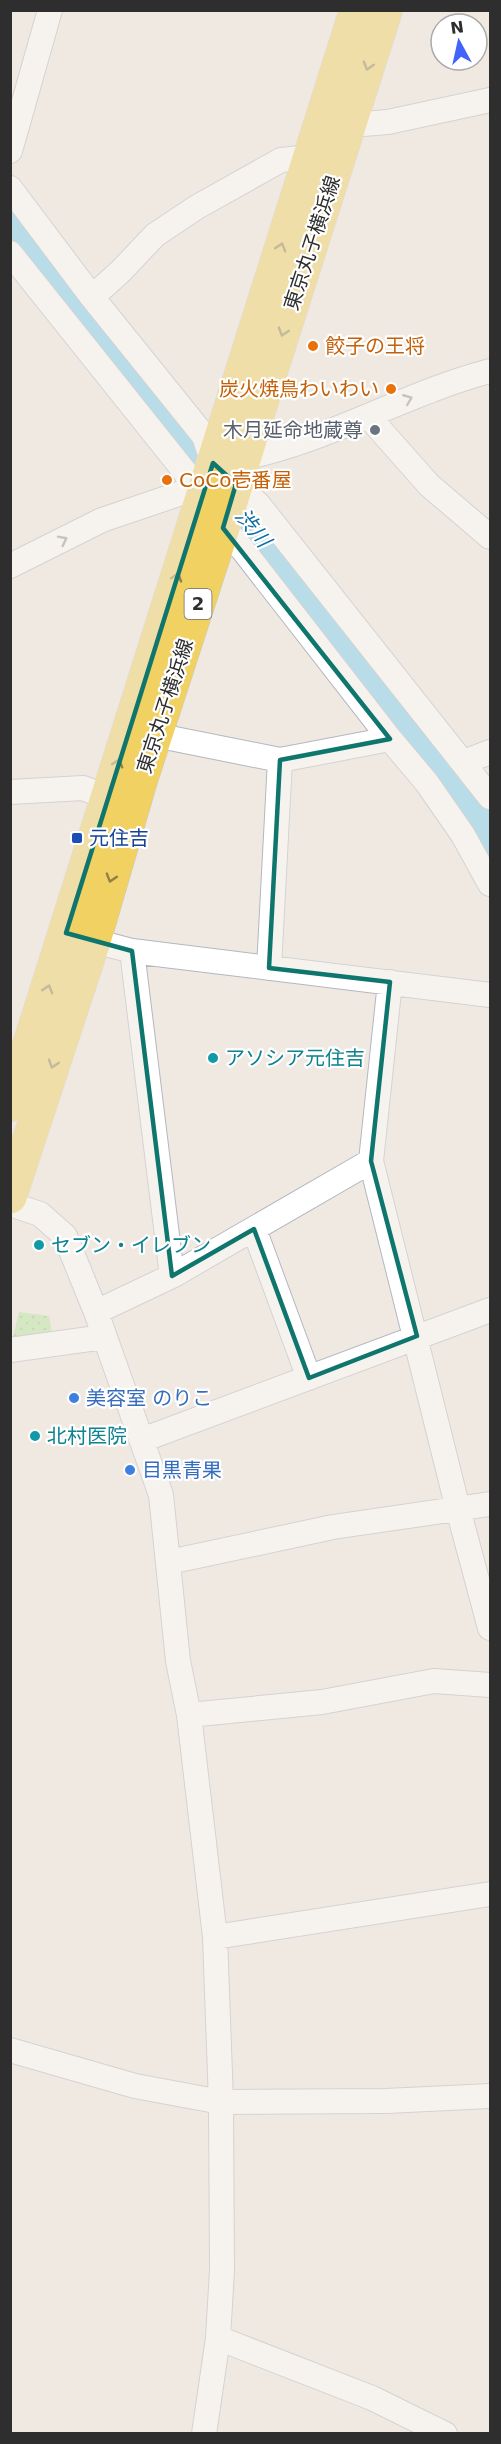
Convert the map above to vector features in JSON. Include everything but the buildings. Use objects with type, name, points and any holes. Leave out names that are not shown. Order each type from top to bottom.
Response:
[{"type":"main road","name":"東京丸子横浜線","points":[[10,1197],[80,937],[120,802],[142,733],[223,528],[231,468],[323,162],[356,10]]},
{"type":"main road","name":"東京丸子横浜線","points":[[323,162],[350,124],[386,10]]},
{"type":"main road","name":"東京丸子横浜線","points":[[142,733],[197,495],[231,468]]},
{"type":"main road","name":"東京丸子横浜線","points":[[10,1105],[80,937]]},
{"type":"street","points":[[10,151],[50,10]]},
{"type":"street","points":[[350,124],[388,122],[490,100]]},
{"type":"street","points":[[92,297],[120,272],[155,235],[197,207],[281,160],[323,162]]},
{"type":"street","points":[[10,188],[92,297],[231,468],[490,797]]},
{"type":"street","points":[[10,253],[185,472],[197,495],[433,792],[463,836],[490,884]]},
{"type":"street","points":[[231,468],[417,395],[490,372]]},
{"type":"street","points":[[368,416],[429,485],[490,537]]},
{"type":"street","points":[[10,566],[102,520],[197,495]]},
{"type":"street","points":[[142,733],[280,760],[390,739]]},
{"type":"street","points":[[464,762],[490,752]]},
{"type":"street","points":[[270,968],[280,760]]},
{"type":"street","points":[[10,792],[83,788],[120,802]]},
{"type":"street","points":[[80,937],[132,951],[490,995]]},
{"type":"street","points":[[132,951],[172,1276]]},
{"type":"street","points":[[390,982],[371,1161],[490,1628]]},
{"type":"street","points":[[96,1312],[172,1276],[371,1161]]},
{"type":"street","points":[[10,1204],[40,1214],[65,1236],[96,1312],[161,1496],[178,1661],[189,1715],[214,1937],[221,2102],[222,2259],[218,2338],[204,2433]]},
{"type":"street","points":[[254,1229],[309,1378]]},
{"type":"street","points":[[142,1440],[490,1310]]},
{"type":"street","points":[[10,1350],[104,1337]]},
{"type":"street","points":[[169,1562],[333,1527],[490,1504]]},
{"type":"street","points":[[189,1715],[322,1702],[434,1681],[490,1685]]},
{"type":"street","points":[[214,1937],[490,1894]]},
{"type":"street","points":[[10,2050],[135,2086],[221,2102],[386,2101],[490,2096]]},
{"type":"street","points":[[218,2338],[372,2398],[445,2433]]},
{"type":"highlighted area","points":[[213,463],[236,484],[223,528],[390,739],[280,760],[269,968],[390,982],[371,1161],[417,1336],[309,1378],[254,1229],[172,1276],[132,951],[66,933]]},
{"type":"green space","points":[[19,1312],[49,1316],[53,1340],[11,1345]]},
{"type":"waterway","name":"渋川","points":[[10,224],[472,802],[490,836]]},
{"type":"place","name":"餃子の王将","points":[[313,346]]},
{"type":"place","name":"炭火焼鳥わいわい","points":[[391,389]]},
{"type":"place","name":"木月延命地蔵尊","points":[[375,430]]},
{"type":"place","name":"CoCo壱番屋","points":[[167,480]]},
{"type":"place","name":"元住吉","points":[[77,838]]},
{"type":"place","name":"アソシア元住吉","points":[[213,1058]]},
{"type":"place","name":"セブン・イレブン","points":[[39,1245]]},
{"type":"place","name":"美容室 のりこ","points":[[74,1398]]},
{"type":"place","name":"北村医院","points":[[35,1436]]},
{"type":"place","name":"目黒青果","points":[[130,1470]]}]
